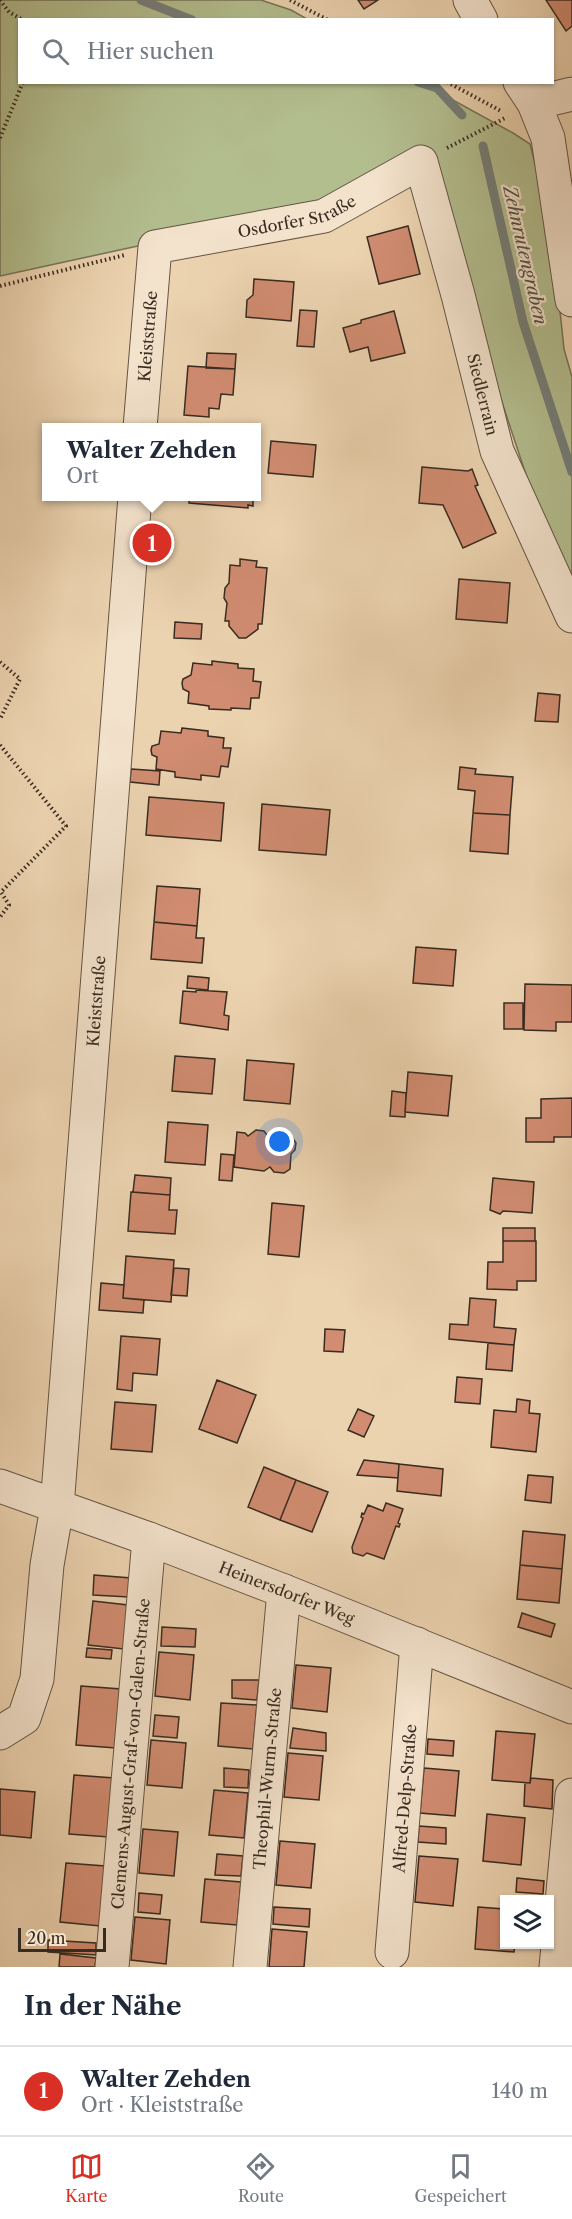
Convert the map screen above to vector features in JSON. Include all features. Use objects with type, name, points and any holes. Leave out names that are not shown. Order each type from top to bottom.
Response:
[{"type":"street","points":[[470,0],[480,18]]},
{"type":"street","points":[[572,93],[521,100],[548,138],[572,300]]},
{"type":"street","name":"Osdorfer Straße","points":[[154,247],[324,216],[421,162]]},
{"type":"street","name":"Siedlerrain","points":[[421,162],[458,295],[496,451],[572,616]]},
{"type":"street","name":"Kleiststraße","points":[[141,423],[154,247]]},
{"type":"street","name":"Kleiststraße","points":[[0,1733],[24,1718],[37,1679],[47,1565],[57,1507],[135,501]]},
{"type":"street","name":"Heinersdorfer Weg","points":[[0,1486],[149,1539],[284,1591],[572,1707]]},
{"type":"street","name":"Clemens-August-Graf-von-Galen-Straße","points":[[112,1967],[149,1539]]},
{"type":"street","name":"Theophil-Wurm-Straße","points":[[250,1967],[284,1591]]},
{"type":"street","name":"Alfred-Delp-Straße","points":[[392,1952],[417,1644]]},
{"type":"street","points":[[556,1967],[572,1795]]},
{"type":"path","points":[[0,0],[9,12],[20,18]]},
{"type":"path","points":[[291,0],[324,18]]},
{"type":"path","points":[[0,138],[22,84]]},
{"type":"path","points":[[455,84],[521,100]]},
{"type":"path","points":[[421,162],[521,100]]},
{"type":"path","points":[[0,286],[154,247]]},
{"type":"path","points":[[0,662],[20,679],[0,720]]},
{"type":"path","points":[[0,745],[66,826],[1,892],[9,905],[0,917]]},
{"type":"green space","points":[[0,0],[261,0],[291,10],[305,18],[18,18],[18,84],[424,84],[530,144],[551,226],[564,349],[572,377],[572,592],[544,529],[492,372],[430,148],[313,213],[170,239],[0,276]]},
{"type":"building","points":[[358,0],[378,0],[364,9]]},
{"type":"building","points":[[546,0],[572,0],[572,26],[566,31]]},
{"type":"building","points":[[408,226],[420,274],[379,284],[367,237]]},
{"type":"building","points":[[254,279],[294,282],[291,321],[246,317],[247,300],[253,295]]},
{"type":"building","points":[[300,310],[317,311],[314,347],[297,346]]},
{"type":"building","points":[[394,311],[405,353],[371,361],[368,347],[350,352],[343,328],[361,323],[361,320]]},
{"type":"building","points":[[207,353],[236,354],[235,369],[206,368]]},
{"type":"building","points":[[188,366],[235,369],[233,395],[221,394],[219,409],[209,408],[209,417],[184,415]]},
{"type":"building","points":[[271,441],[316,445],[313,477],[268,473]]},
{"type":"building","points":[[422,467],[468,471],[472,469],[478,485],[475,486],[496,533],[463,548],[443,505],[419,503]]},
{"type":"building","points":[[189,501],[253,501],[253,506],[248,505],[248,508],[189,503]]},
{"type":"building","points":[[240,559],[257,561],[256,567],[267,568],[262,624],[258,624],[258,629],[246,638],[239,638],[229,626],[229,621],[225,621],[227,603],[224,598],[225,588],[229,583],[230,565],[240,566]]},
{"type":"building","points":[[459,579],[510,583],[507,623],[456,619]]},
{"type":"building","points":[[175,622],[202,624],[201,639],[174,638]]},
{"type":"building","points":[[212,661],[238,664],[238,668],[254,669],[253,681],[261,682],[259,698],[251,698],[250,709],[209,709],[209,706],[188,703],[189,692],[183,689],[183,679],[191,675],[193,663],[212,665]]},
{"type":"building","points":[[538,693],[560,695],[558,722],[535,721]]},
{"type":"building","points":[[182,728],[208,731],[208,736],[224,738],[223,748],[231,748],[228,767],[221,766],[219,777],[201,775],[201,780],[175,777],[175,772],[156,769],[157,757],[152,755],[151,750],[152,746],[159,744],[161,731],[181,733]]},
{"type":"building","points":[[460,767],[476,769],[475,774],[513,777],[510,815],[473,813],[475,791],[458,789]]},
{"type":"building","points":[[131,769],[160,771],[159,785],[130,782]]},
{"type":"building","points":[[149,797],[224,803],[221,841],[146,835]]},
{"type":"building","points":[[262,804],[330,810],[326,855],[259,850]]},
{"type":"building","points":[[473,813],[510,815],[508,854],[470,851]]},
{"type":"building","points":[[157,886],[200,889],[197,926],[154,922]]},
{"type":"building","points":[[154,922],[197,926],[196,938],[204,938],[202,963],[151,959]]},
{"type":"building","points":[[416,947],[456,950],[453,986],[413,983]]},
{"type":"building","points":[[188,976],[209,978],[208,990],[187,988]]},
{"type":"building","points":[[525,984],[572,985],[572,1022],[556,1022],[556,1031],[524,1030]]},
{"type":"building","points":[[196,990],[227,992],[224,1015],[229,1016],[228,1030],[180,1023],[183,991],[196,992]]},
{"type":"building","points":[[504,1003],[523,1003],[523,1029],[504,1029]]},
{"type":"building","points":[[175,1056],[215,1059],[212,1094],[172,1091]]},
{"type":"building","points":[[247,1060],[294,1064],[290,1104],[244,1100]]},
{"type":"building","points":[[408,1072],[452,1076],[448,1116],[405,1112]]},
{"type":"building","points":[[392,1091],[406,1093],[405,1117],[390,1116]]},
{"type":"building","points":[[572,1098],[572,1137],[554,1137],[554,1142],[526,1142],[526,1118],[541,1118],[541,1099]]},
{"type":"building","points":[[168,1122],[208,1125],[205,1165],[165,1162]]},
{"type":"building","points":[[256,1130],[264,1131],[267,1135],[292,1137],[296,1143],[295,1150],[291,1154],[290,1169],[284,1173],[274,1172],[270,1167],[264,1171],[234,1167],[237,1132],[248,1136]]},
{"type":"building","points":[[221,1154],[234,1155],[232,1181],[219,1180]]},
{"type":"building","points":[[135,1175],[171,1178],[170,1195],[133,1192]]},
{"type":"building","points":[[493,1178],[534,1182],[532,1213],[503,1211],[500,1214],[490,1210]]},
{"type":"building","points":[[131,1192],[170,1195],[169,1210],[177,1210],[175,1234],[128,1231]]},
{"type":"building","points":[[272,1203],[304,1206],[299,1257],[268,1254]]},
{"type":"building","points":[[503,1228],[535,1228],[535,1241],[503,1241]]},
{"type":"building","points":[[503,1241],[536,1241],[536,1281],[517,1281],[517,1290],[487,1289],[488,1262],[503,1262]]},
{"type":"building","points":[[126,1256],[174,1260],[171,1302],[123,1298]]},
{"type":"building","points":[[174,1268],[189,1269],[187,1296],[171,1295]]},
{"type":"building","points":[[101,1283],[124,1285],[123,1298],[144,1300],[143,1313],[99,1310]]},
{"type":"building","points":[[470,1298],[496,1300],[494,1327],[516,1329],[514,1345],[449,1339],[450,1324],[468,1325]]},
{"type":"building","points":[[325,1329],[345,1330],[343,1352],[324,1351]]},
{"type":"building","points":[[121,1336],[160,1339],[157,1375],[133,1373],[132,1391],[117,1389]]},
{"type":"building","points":[[488,1343],[514,1345],[512,1371],[486,1369]]},
{"type":"building","points":[[457,1377],[482,1379],[480,1404],[455,1402]]},
{"type":"building","points":[[217,1380],[256,1395],[237,1443],[199,1429]]},
{"type":"building","points":[[517,1399],[530,1401],[529,1413],[540,1414],[536,1452],[491,1447],[494,1410],[516,1412]]},
{"type":"building","points":[[115,1402],[156,1405],[152,1452],[111,1449]]},
{"type":"building","points":[[358,1409],[374,1416],[364,1437],[348,1430]]},
{"type":"building","points":[[364,1460],[399,1464],[398,1478],[357,1475]]},
{"type":"building","points":[[399,1464],[443,1469],[441,1496],[397,1491]]},
{"type":"building","points":[[264,1467],[296,1480],[280,1520],[248,1507]]},
{"type":"building","points":[[528,1475],[553,1477],[551,1503],[525,1500]]},
{"type":"building","points":[[296,1480],[328,1492],[312,1532],[280,1520]]},
{"type":"building","points":[[386,1503],[403,1509],[398,1523],[399,1527],[396,1526],[384,1559],[367,1553],[363,1556],[353,1553],[352,1547],[363,1518],[362,1513],[364,1514],[368,1505],[383,1511]]},
{"type":"building","points":[[523,1531],[565,1535],[562,1569],[520,1565]]},
{"type":"building","points":[[520,1565],[562,1569],[559,1603],[517,1599]]},
{"type":"building","points":[[94,1575],[131,1578],[129,1597],[93,1595]]},
{"type":"building","points":[[93,1601],[128,1605],[124,1649],[88,1645]]},
{"type":"building","points":[[522,1613],[555,1624],[551,1637],[518,1627]]},
{"type":"building","points":[[162,1627],[196,1629],[195,1647],[161,1646]]},
{"type":"building","points":[[87,1648],[112,1650],[111,1659],[86,1657]]},
{"type":"building","points":[[159,1652],[194,1655],[190,1700],[155,1696]]},
{"type":"building","points":[[296,1665],[331,1668],[327,1712],[292,1708]]},
{"type":"building","points":[[232,1680],[259,1680],[257,1700],[232,1698]]},
{"type":"building","points":[[81,1686],[121,1689],[116,1748],[76,1745]]},
{"type":"building","points":[[221,1703],[257,1705],[253,1749],[218,1746]]},
{"type":"building","points":[[155,1715],[179,1717],[177,1738],[153,1736]]},
{"type":"building","points":[[293,1728],[326,1733],[326,1751],[290,1748]]},
{"type":"building","points":[[496,1731],[535,1734],[530,1783],[492,1780]]},
{"type":"building","points":[[428,1739],[454,1741],[453,1756],[427,1754]]},
{"type":"building","points":[[151,1740],[186,1743],[182,1788],[147,1785]]},
{"type":"building","points":[[288,1753],[323,1756],[319,1800],[284,1797]]},
{"type":"building","points":[[224,1768],[249,1770],[248,1788],[224,1787]]},
{"type":"building","points":[[424,1768],[459,1771],[455,1816],[420,1813]]},
{"type":"building","points":[[74,1775],[114,1778],[109,1837],[69,1834]]},
{"type":"building","points":[[531,1778],[553,1780],[552,1809],[524,1806],[525,1783],[530,1783]]},
{"type":"building","points":[[0,1789],[35,1792],[31,1838],[0,1835]]},
{"type":"building","points":[[214,1790],[248,1793],[244,1838],[209,1835]]},
{"type":"building","points":[[487,1814],[525,1818],[521,1865],[483,1861]]},
{"type":"building","points":[[419,1826],[446,1828],[446,1844],[418,1842]]},
{"type":"building","points":[[143,1829],[178,1832],[174,1876],[139,1873]]},
{"type":"building","points":[[280,1841],[315,1844],[311,1888],[276,1885]]},
{"type":"building","points":[[217,1854],[243,1856],[241,1876],[215,1875]]},
{"type":"building","points":[[419,1856],[458,1859],[453,1906],[415,1902]]},
{"type":"building","points":[[66,1863],[105,1866],[100,1926],[60,1922]]},
{"type":"building","points":[[517,1878],[544,1881],[543,1894],[516,1892]]},
{"type":"building","points":[[205,1879],[241,1882],[237,1925],[201,1922]]},
{"type":"building","points":[[139,1893],[162,1895],[160,1914],[138,1912]]},
{"type":"building","points":[[274,1907],[310,1909],[309,1927],[273,1924]]},
{"type":"building","points":[[478,1907],[500,1909],[500,1949],[514,1949],[514,1952],[475,1949]]},
{"type":"building","points":[[135,1917],[170,1920],[166,1964],[131,1960]]},
{"type":"building","points":[[272,1929],[307,1932],[304,1967],[269,1967]]},
{"type":"building","points":[[48,1940],[96,1943],[96,1955],[48,1952]]},
{"type":"building","points":[[60,1954],[96,1958],[95,1967],[59,1967]]},
{"type":"waterway","name":"Zehnrutengraben","points":[[141,0],[187,18]]},
{"type":"waterway","name":"Zehnrutengraben","points":[[424,84],[437,88],[462,115]]},
{"type":"waterway","name":"Zehnrutengraben","points":[[483,146],[523,322],[572,472]]},
{"type":"place","name":"Walter Zehden","points":[[152,543]]}]
